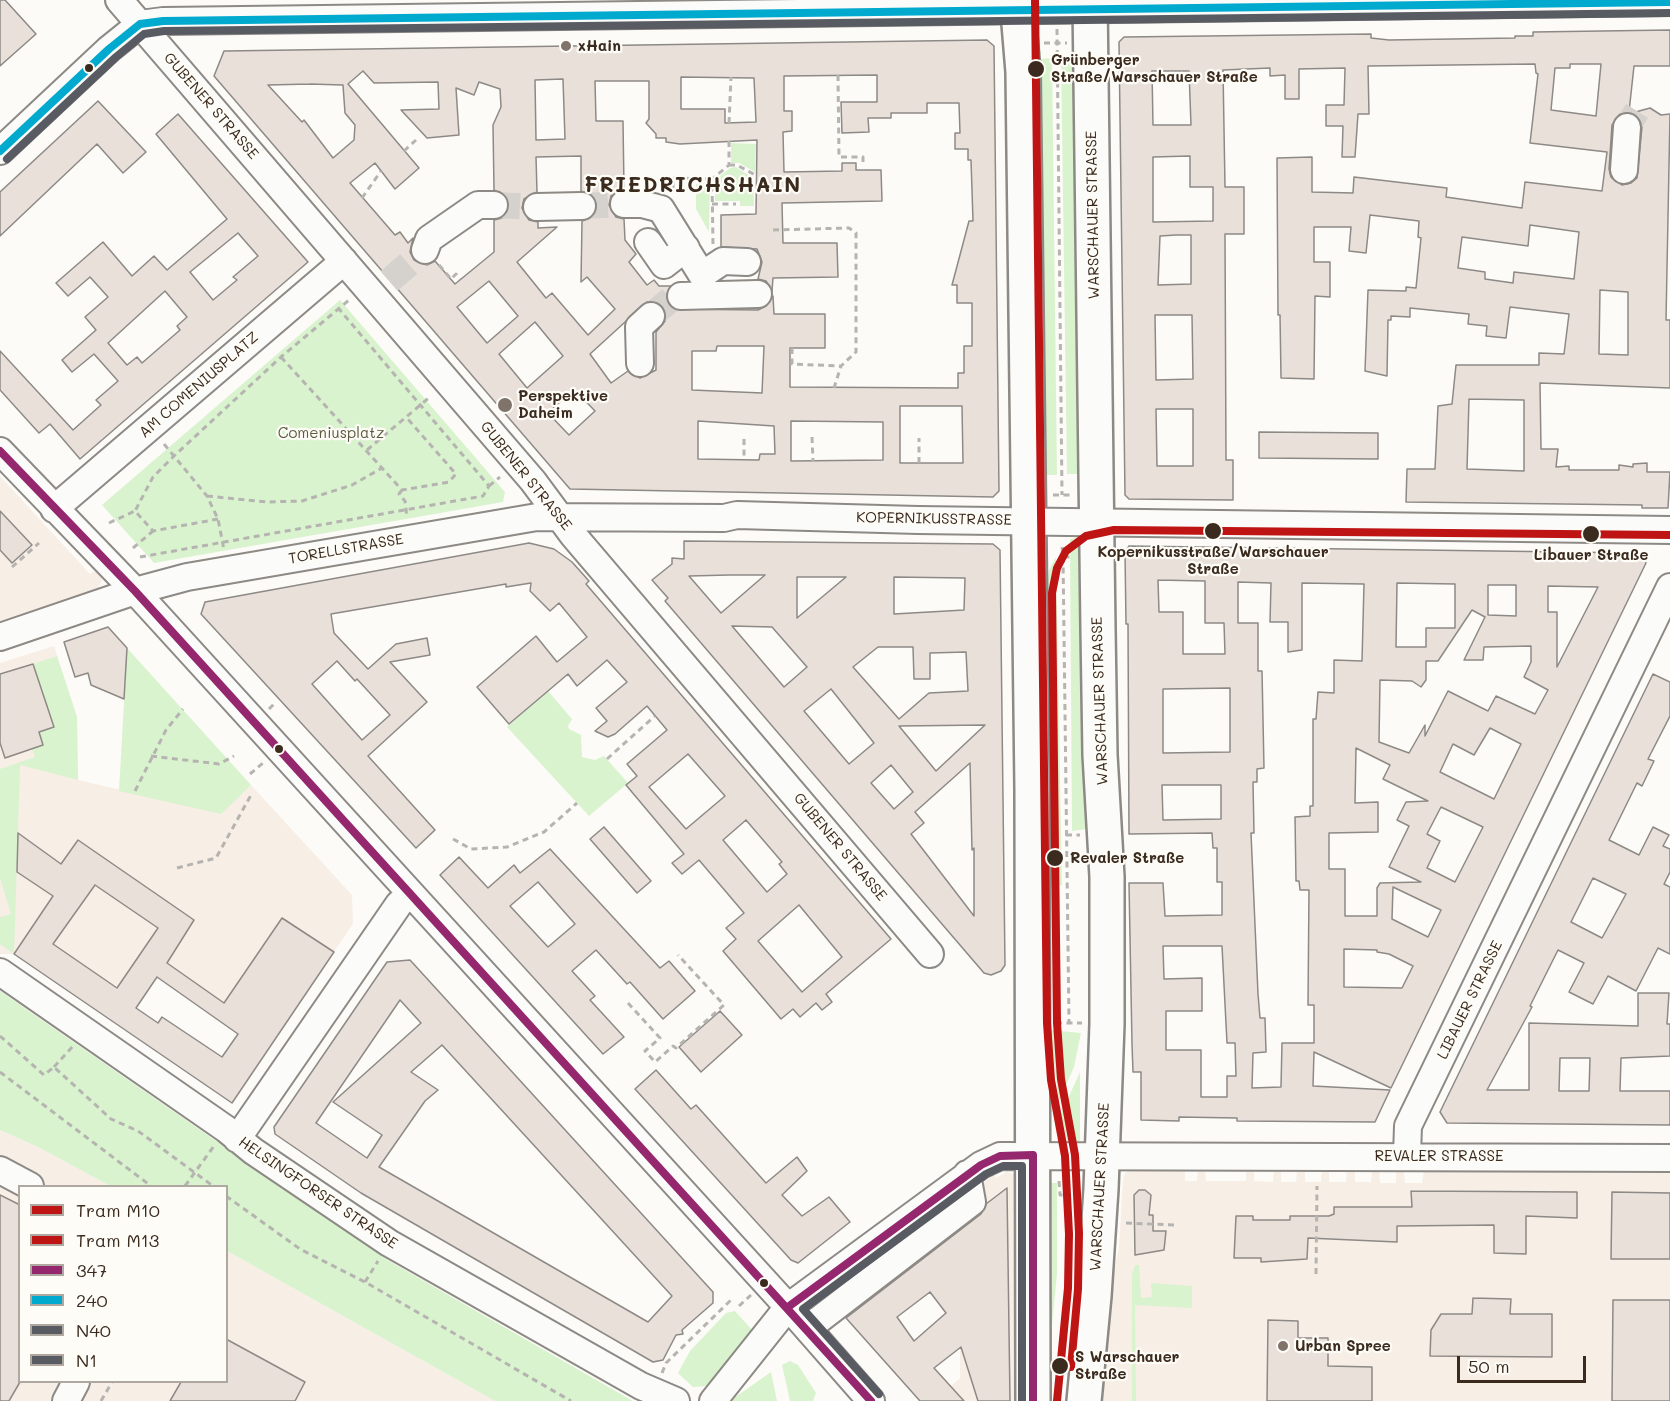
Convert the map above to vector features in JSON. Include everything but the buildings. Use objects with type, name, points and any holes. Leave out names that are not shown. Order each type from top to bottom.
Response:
[{"type":"main road","name":"WARSCHAUER STRASSE","points":[[1084,1401],[1094,1296],[1107,1024],[1107,877],[1089,508],[1090,4]]},
{"type":"main road","points":[[1017,5],[1023,72],[1037,508],[1033,874],[1034,1401]]},
{"type":"street","name":"GUBENER STRASSE","points":[[119,0],[344,261],[381,287],[559,516],[930,954]]},
{"type":"street","points":[[0,151],[96,61],[140,24],[568,8],[1670,2]]},
{"type":"street","points":[[1624,170],[1627,128]]},
{"type":"street","points":[[624,204],[642,204],[660,209],[686,248],[711,278],[758,294]]},
{"type":"street","points":[[425,250],[429,239],[478,205],[494,205]]},
{"type":"street","points":[[537,207],[582,206]]},
{"type":"street","points":[[648,242],[664,265],[686,248]]},
{"type":"street","name":"AM COMENIUSPLATZ","points":[[54,509],[344,261]]},
{"type":"street","points":[[640,363],[639,327],[651,316]]},
{"type":"street","points":[[0,451],[135,591],[808,1328],[870,1401]]},
{"type":"street","name":"KOPERNIKUSSTRASSE","points":[[559,516],[724,518],[737,515],[1089,508],[1670,530]]},
{"type":"street","name":"TORELLSTRASSE","points":[[0,636],[135,591],[187,577],[537,516],[559,516]]},
{"type":"street","name":"LIBAUER STRASSE","points":[[1407,1156],[1408,1126],[1670,587]]},
{"type":"street","points":[[232,1134],[399,904],[410,894]]},
{"type":"street","name":"HELSINGFORSER STRASSE","points":[[1,973],[389,1243],[660,1394]]},
{"type":"street","name":"REVALER STRASSE","points":[[713,1401],[788,1307],[967,1174],[988,1160],[999,1156],[1670,1158]]},
{"type":"street","points":[[0,1170],[28,1185]]},
{"type":"street","points":[[808,1328],[972,1202],[967,1174]]},
{"type":"street","points":[[66,1401],[75,1383]]},
{"type":"path","points":[[1057,26],[1062,495]]},
{"type":"path","points":[[1039,44],[1073,43]]},
{"type":"path","points":[[838,75],[839,157],[863,157],[863,166]]},
{"type":"path","points":[[729,123],[731,77]]},
{"type":"path","points":[[404,151],[416,140]]},
{"type":"path","points":[[729,141],[729,165]]},
{"type":"path","points":[[673,188],[673,178],[712,179],[729,165],[737,165],[757,176]]},
{"type":"path","points":[[363,198],[381,171]]},
{"type":"path","points":[[711,278],[712,179]]},
{"type":"path","points":[[712,204],[736,204]]},
{"type":"path","points":[[773,230],[849,228],[856,233],[856,352],[841,366],[834,388]]},
{"type":"path","points":[[425,250],[451,279],[456,274],[460,279]]},
{"type":"path","points":[[109,523],[135,511],[153,477],[174,456],[281,357],[349,300]]},
{"type":"path","points":[[339,309],[489,486]]},
{"type":"path","points":[[792,348],[792,364],[841,366]]},
{"type":"path","points":[[281,357],[402,489]]},
{"type":"path","points":[[367,450],[431,396]]},
{"type":"path","points":[[402,489],[449,482],[456,474],[406,417]]},
{"type":"path","points":[[812,437],[813,461]]},
{"type":"path","points":[[919,438],[919,463]]},
{"type":"path","points":[[744,440],[744,460]]},
{"type":"path","points":[[162,442],[207,496],[219,519],[225,554]]},
{"type":"path","points":[[207,496],[267,502],[302,501],[352,485],[382,468]]},
{"type":"path","points":[[141,557],[483,496],[489,486],[500,477]]},
{"type":"path","points":[[402,489],[399,494],[405,501],[408,523]]},
{"type":"path","points":[[1062,495],[1089,508]]},
{"type":"path","points":[[1037,508],[1062,495]]},
{"type":"path","points":[[483,496],[485,502]]},
{"type":"path","points":[[135,511],[153,531]]},
{"type":"path","points":[[133,548],[153,531],[219,519]]},
{"type":"path","points":[[12,567],[39,543]]},
{"type":"path","points":[[1062,548],[1069,1023]]},
{"type":"path","points":[[1063,557],[1081,556]]},
{"type":"path","points":[[135,791],[166,730],[183,710]]},
{"type":"path","points":[[607,759],[655,716]]},
{"type":"path","points":[[151,756],[219,764],[234,756]]},
{"type":"path","points":[[250,774],[269,758]]},
{"type":"path","points":[[177,868],[216,858],[251,795]]},
{"type":"path","points":[[453,839],[471,849],[507,848],[544,832],[578,803]]},
{"type":"path","points":[[1066,835],[1084,835]]},
{"type":"path","points":[[628,1003],[660,1038],[645,1051],[656,1062],[673,1046],[676,1048],[724,1005],[678,955]]},
{"type":"path","points":[[1051,1023],[1084,1023]]},
{"type":"path","points":[[0,1036],[44,1075],[73,1045]]},
{"type":"path","points":[[54,1067],[111,1119],[138,1131],[212,1185]]},
{"type":"path","points":[[0,1072],[150,1185]]},
{"type":"path","points":[[186,1185],[232,1134]]},
{"type":"path","points":[[1059,1177],[1060,1195],[1063,1195]]},
{"type":"path","points":[[1316,1274],[1317,1186]]},
{"type":"path","points":[[228,1197],[300,1249],[365,1282],[571,1401]]},
{"type":"path","points":[[1126,1223],[1174,1225]]},
{"type":"path","points":[[365,1282],[389,1243]]},
{"type":"path","points":[[739,1306],[756,1290]]},
{"type":"path","points":[[660,1394],[666,1363],[732,1299]]},
{"type":"path","points":[[101,1401],[111,1383]]},
{"type":"shaded area","points":[[0,476],[90,574],[97,569],[100,570],[102,581],[97,590],[0,624]]},
{"type":"shaded area","points":[[54,646],[77,717],[78,780],[221,813],[251,785],[352,895],[353,924],[275,1038],[167,963],[122,1028],[14,954],[0,954],[0,663]]},
{"type":"shaded area","points":[[0,1130],[40,1148],[108,1185],[18,1185],[18,1383],[228,1383],[228,1252],[495,1401],[0,1401]]},
{"type":"shaded area","points":[[1134,1169],[1185,1169],[1185,1181],[1197,1181],[1198,1169],[1205,1169],[1206,1181],[1246,1181],[1246,1169],[1254,1169],[1254,1181],[1273,1182],[1274,1169],[1281,1170],[1281,1182],[1296,1182],[1297,1170],[1305,1170],[1305,1182],[1321,1182],[1322,1170],[1329,1170],[1329,1182],[1346,1182],[1347,1170],[1355,1170],[1355,1182],[1371,1182],[1372,1170],[1379,1170],[1380,1183],[1396,1183],[1396,1170],[1404,1171],[1405,1183],[1422,1183],[1424,1171],[1670,1173],[1670,1401],[1096,1401],[1106,1311],[1119,1247],[1123,1180],[1125,1173]]},
{"type":"shaded area","points":[[1007,1172],[1014,1174],[1015,1186],[1022,1186],[1019,1401],[935,1401],[960,1378],[960,1302],[910,1239],[994,1175],[996,1178]]},
{"type":"green space","points":[[1035,51],[1041,51],[1040,59],[1052,58],[1057,475],[1045,475],[1045,488],[1038,488]]},
{"type":"green space","points":[[1061,56],[1077,56],[1081,474],[1067,474]]},
{"type":"green space","points":[[731,143],[756,144],[755,172],[739,163],[731,163]]},
{"type":"green space","points":[[736,167],[753,178],[754,206],[740,206],[740,201],[715,201],[715,180],[730,168]]},
{"type":"green space","points":[[710,183],[709,232],[696,209],[696,184]]},
{"type":"green space","name":"Comeniusplatz","points":[[340,300],[505,492],[503,502],[154,563],[102,505]]},
{"type":"green space","points":[[1088,537],[1094,828],[1072,831],[1070,539]]},
{"type":"green space","points":[[1056,557],[1062,885],[1045,888],[1046,594],[1049,570]]},
{"type":"green space","points":[[127,648],[251,785],[221,814],[119,791]]},
{"type":"green space","points":[[57,656],[77,717],[78,780],[20,765],[14,954],[0,944],[0,917],[11,914],[0,878],[0,769],[35,757],[32,749],[43,745],[39,732],[54,727],[33,664]]},
{"type":"green space","points":[[548,691],[572,719],[568,726],[569,729],[581,735],[582,757],[595,760],[604,756],[628,783],[589,816],[507,727]]},
{"type":"green space","points":[[0,991],[389,1261],[633,1401],[495,1401],[228,1252],[228,1185],[108,1185],[40,1148],[0,1130]]},
{"type":"green space","points":[[1050,1030],[1081,1033],[1074,1067],[1059,1101]]},
{"type":"green space","points":[[1080,1072],[1080,1141],[1067,1141],[1061,1114]]},
{"type":"green space","points":[[1040,1183],[1057,1183],[1057,1274],[1051,1334],[1049,1334],[1047,1348],[1051,1348],[1046,1386]]},
{"type":"green space","points":[[1135,1265],[1139,1265],[1141,1298],[1152,1297],[1151,1283],[1192,1286],[1192,1308],[1135,1305],[1136,1401],[1132,1401],[1132,1275]]},
{"type":"green space","points":[[735,1311],[752,1330],[707,1386],[693,1387],[678,1373],[690,1351],[726,1313]]},
{"type":"green space","points":[[790,1361],[798,1365],[816,1393],[813,1401],[790,1401],[782,1365]]},
{"type":"green space","points":[[771,1372],[777,1401],[731,1401],[734,1398]]},
{"type":"tunnel","points":[[1627,127],[1637,111]]},
{"type":"tunnel","points":[[582,206],[624,204]]},
{"type":"tunnel","points":[[494,205],[537,207]]},
{"type":"tunnel","points":[[389,281],[425,250]]},
{"type":"tunnel","points":[[651,316],[676,295],[681,296]]},
{"type":"tram line","name":"M10","points":[[1035,0],[1047,1023],[1051,1080],[1065,1156],[1069,1234],[1068,1288],[1057,1401]]},
{"type":"tram line","name":"M13","points":[[1071,1367],[1078,1289],[1079,1233],[1075,1155],[1061,1079],[1057,1023],[1052,593],[1057,568],[1066,551],[1086,536],[1114,530],[1670,535]]},
{"type":"transit line","name":"240","points":[[0,151],[109,49],[140,24],[163,21],[1670,2]]},
{"type":"transit line","name":"N40","points":[[7,159],[116,57],[144,34],[164,31],[1670,13]]},
{"type":"transit line","name":"347","points":[[0,451],[135,591],[871,1401]]},
{"type":"transit line","name":"347","points":[[788,1307],[981,1165],[1000,1156],[1033,1155],[1033,1401]]},
{"type":"transit line","name":"N1","points":[[879,1394],[803,1309],[986,1174],[1003,1166],[1022,1166],[1022,1401]]},
{"type":"place","name":"xHain","points":[[566,46]]},
{"type":"place","name":"Grünberger Straße/Warschauer Straße","points":[[1036,69]]},
{"type":"place","name":"Perspektive Daheim","points":[[505,405]]},
{"type":"place","name":"Kopernikusstraße/Warschauer Straße","points":[[1213,531]]},
{"type":"place","name":"Libauer Straße","points":[[1591,534]]},
{"type":"place","name":"Revaler Straße","points":[[1055,858]]},
{"type":"place","name":"Urban Spree","points":[[1283,1346]]},
{"type":"place","name":"S Warschauer Straße","points":[[1060,1366]]},
{"type":"district","name":"FRIEDRICHSHAIN","points":[[693,186]]}]
